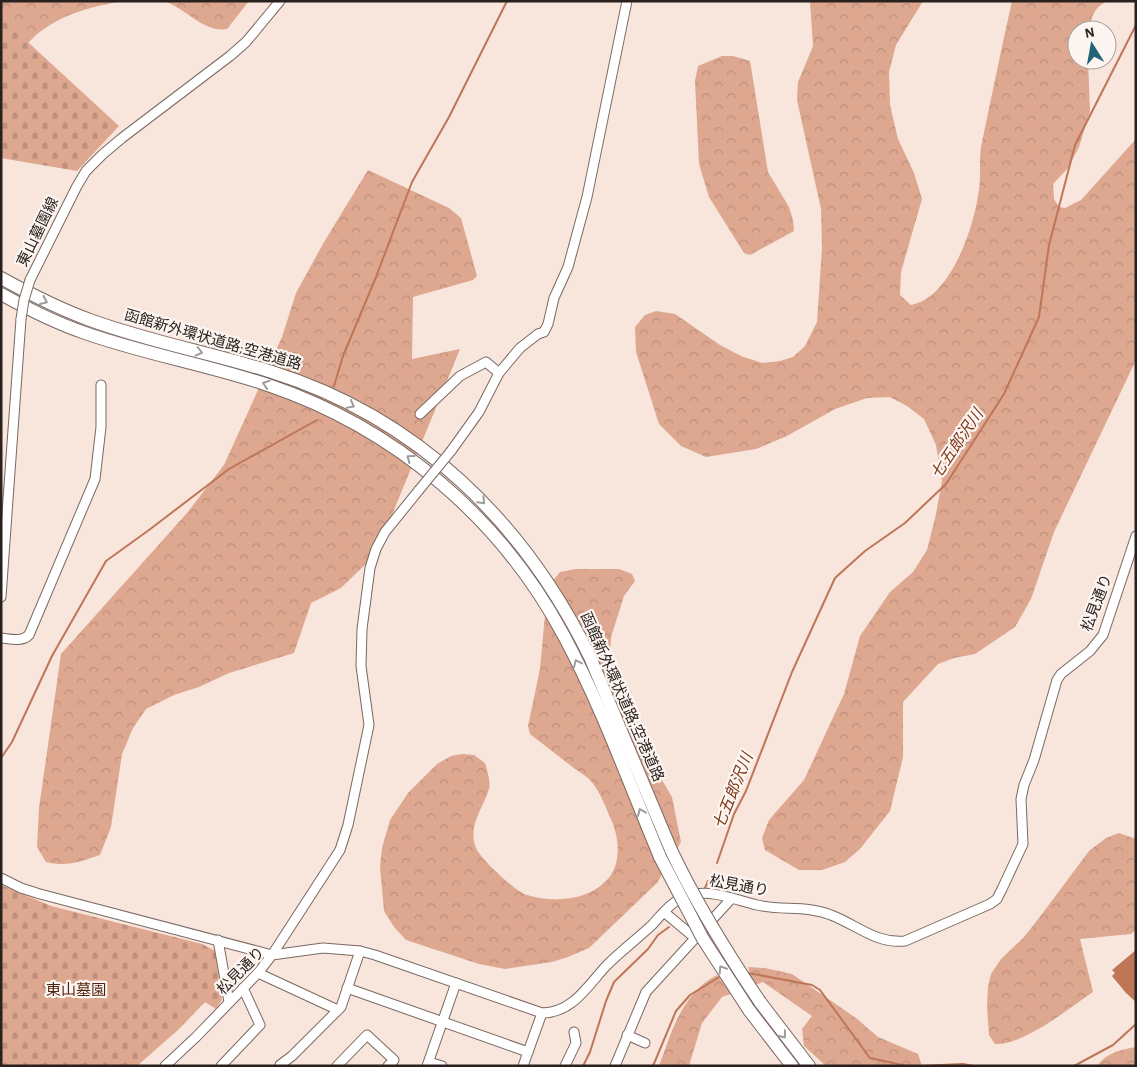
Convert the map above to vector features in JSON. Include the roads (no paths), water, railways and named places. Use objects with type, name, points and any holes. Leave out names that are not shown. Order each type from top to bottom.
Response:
[{"type":"highway","name":"函館新外環状道路;空港道路","points":[[1,278],[39,299],[90,320],[139,336],[242,363],[309,385],[348,403],[405,437],[466,485],[521,544],[544,576],[576,629],[590,657],[688,887],[714,932],[760,1002],[809,1066]]},
{"type":"highway","name":"函館新外環状道路;空港道路","points":[[1,294],[33,311],[84,333],[239,376],[303,398],[372,432],[397,448],[444,484],[480,519],[510,553],[548,608],[578,663],[660,857],[704,940],[749,1010],[792,1066]]},
{"type":"street","name":"東山墓園線","points":[[1,597],[22,319],[24,300],[30,280],[72,194],[86,171],[102,154],[246,42],[280,1]]},
{"type":"street","points":[[1,878],[21,888],[40,894],[272,955],[340,850],[348,825],[369,725],[361,666],[362,629],[370,568],[376,549],[385,532],[450,451],[478,412],[499,373],[520,348],[544,332],[548,324],[554,298],[568,268],[587,197],[628,1]]},
{"type":"street","points":[[420,414],[460,376],[486,362],[499,373]]},
{"type":"street","points":[[1,638],[20,639],[27,638],[29,635],[95,479],[101,427],[101,385]]},
{"type":"street","name":"松見通り","points":[[165,1066],[258,973],[272,955],[324,948],[360,951],[542,1013],[551,1013],[578,998],[605,967],[634,943],[664,912],[676,901],[690,895],[699,893],[716,894],[757,905],[810,908],[832,915],[880,939],[896,942],[905,941],[990,904],[996,899],[1002,889],[1023,844],[1021,799],[1057,680],[1061,674],[1090,651],[1103,635],[1136,536]]},
{"type":"street","points":[[615,1066],[646,992],[731,899]]},
{"type":"street","points":[[664,912],[695,938]]},
{"type":"street","points":[[218,940],[229,1002]]},
{"type":"street","points":[[280,1065],[292,1056],[341,1006],[360,951]]},
{"type":"street","points":[[258,973],[338,1010]]},
{"type":"street","points":[[442,1066],[428,1064],[456,983]]},
{"type":"street","points":[[221,1066],[260,1025],[243,988]]},
{"type":"street","points":[[347,988],[528,1052]]},
{"type":"street","points":[[523,1066],[542,1013]]},
{"type":"street","points":[[565,1066],[576,1043],[574,1032]]},
{"type":"street","points":[[337,1066],[368,1035],[394,1060],[388,1066]]},
{"type":"street","points":[[628,1035],[645,1043]]},
{"type":"waterway","points":[[334,386],[343,356],[376,277],[412,182],[449,117],[507,1]]},
{"type":"waterway","name":"七五郎沢川","points":[[717,863],[734,814],[746,791],[792,672],[835,578],[865,551],[905,523],[946,484],[1004,394],[1039,317],[1049,245],[1075,145],[1136,25]]},
{"type":"waterway","points":[[1,758],[12,742],[52,656],[106,561],[229,469],[317,420]]},
{"type":"waterway","name":"七五郎沢川","points":[[705,888],[708,881]]},
{"type":"waterway","name":"七五郎沢川","points":[[583,1066],[590,1052],[614,982],[648,949],[658,935],[669,927]]},
{"type":"waterway","points":[[748,973],[812,985],[820,990],[870,1058],[907,1066]]},
{"type":"waterway","points":[[653,1066],[676,1011],[690,995],[721,976]]},
{"type":"waterway","points":[[1074,1066],[1113,1045],[1136,1024]]},
{"type":"waterway","points":[[921,1066],[963,1064],[973,1066]]},
{"type":"park label","name":"東山墓園","points":[[76,990]]}]
